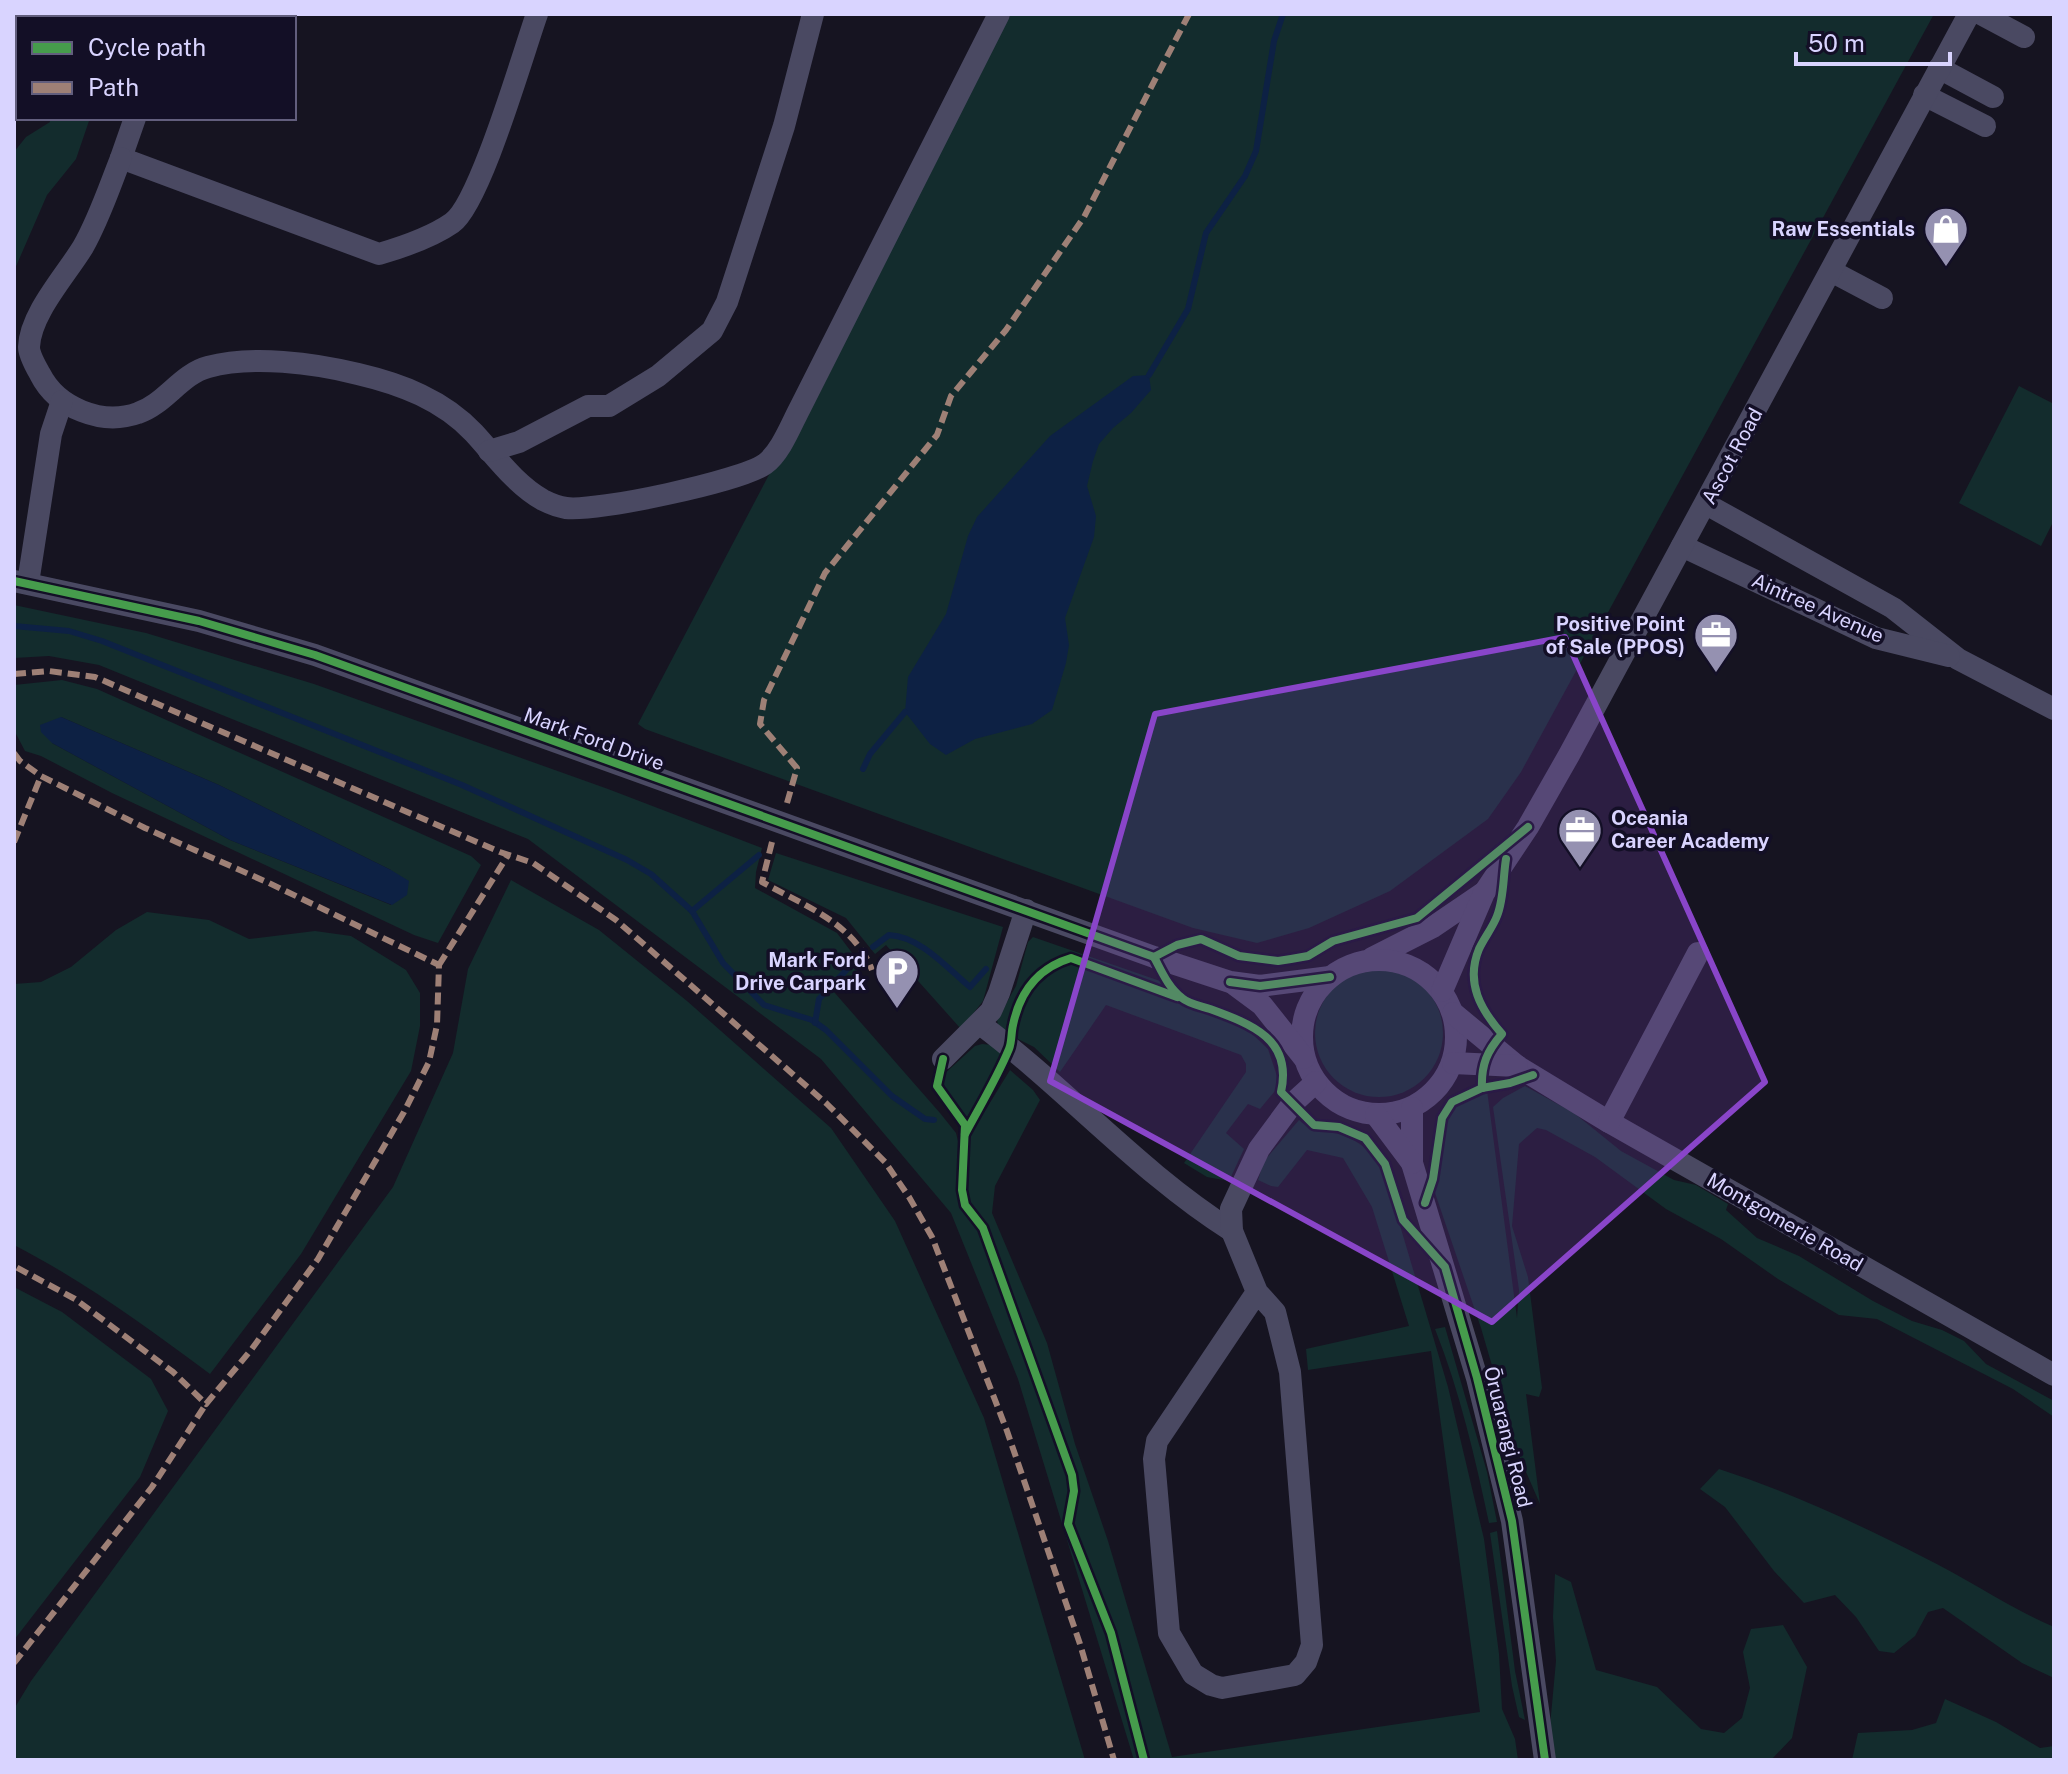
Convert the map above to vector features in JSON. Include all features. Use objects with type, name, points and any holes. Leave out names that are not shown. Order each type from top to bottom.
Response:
[{"type":"street","points":[[121,158],[366,251],[379,254],[395,249],[453,222],[464,211],[482,172],[537,14]]},
{"type":"street","points":[[489,451],[519,442],[588,406],[609,406],[658,376],[712,331],[727,302],[784,126],[813,14]]},
{"type":"street","points":[[134,120],[99,213],[83,245],[34,322],[29,349],[41,377],[62,401],[77,410],[96,415],[138,413],[205,368],[241,360],[353,373],[402,385],[440,405],[472,431],[510,474],[543,500],[565,508],[616,505],[745,474],[767,463],[800,408],[999,14]]},
{"type":"street","name":"Ascot Road","points":[[1442,991],[1484,893],[1528,827],[1706,504],[1969,14]]},
{"type":"street","points":[[1981,14],[2024,37]]},
{"type":"street","points":[[1939,68],[1993,97]]},
{"type":"street","points":[[1924,95],[1985,126]]},
{"type":"street","points":[[1831,271],[1882,298]]},
{"type":"street","points":[[21,582],[51,434],[62,401]]},
{"type":"street","name":"Aintree Avenue","points":[[1706,504],[1893,608],[1958,659],[2054,709]]},
{"type":"street","name":"Aintree Avenue","points":[[1682,546],[1876,638],[1958,659]]},
{"type":"street","name":"Mark Ford Drive","points":[[21,582],[199,621],[315,655],[1230,982],[1260,986],[1330,977]]},
{"type":"street","name":"Ascot Road","points":[[1367,960],[1433,927],[1484,893]]},
{"type":"street","points":[[943,1059],[991,1011],[1026,910]]},
{"type":"street","points":[[1609,1122],[1698,953]]},
{"type":"street","points":[[1367,960],[1395,961],[1421,971],[1442,991],[1453,1013],[1457,1038],[1453,1063],[1429,1097],[1412,1108],[1394,1114],[1376,1115],[1342,1105],[1327,1095],[1316,1082],[1305,1059],[1302,1036],[1305,1014],[1315,994],[1330,977],[1348,966],[1367,960]]},
{"type":"street","name":"Mark Ford Drive","points":[[1230,982],[1262,1005],[1305,1059]]},
{"type":"street","name":"Montgomerie Road","points":[[1453,1013],[1517,1066],[1609,1122],[2054,1375]]},
{"type":"street","points":[[980,1024],[1162,1181],[1232,1231]]},
{"type":"street","name":"Montgomerie Road","points":[[1453,1063],[1517,1066]]},
{"type":"street","points":[[1257,1292],[1157,1441],[1154,1459],[1169,1633],[1193,1674],[1222,1688],[1295,1675],[1306,1662],[1312,1645],[1290,1372],[1275,1312],[1257,1292],[1232,1231],[1231,1209],[1259,1149],[1293,1103],[1316,1082]]},
{"type":"street","name":"Ōruarangi Road","points":[[1412,1108],[1412,1163],[1469,1350],[1512,1521],[1545,1760]]},
{"type":"street","name":"Ōruarangi Road","points":[[1376,1115],[1412,1163]]},
{"type":"highlighted area","points":[[1565,637],[1765,1082],[1492,1322],[1050,1081],[1155,714]]},
{"type":"green space","points":[[1011,14],[1934,14],[1521,772],[1488,819],[1390,891],[1309,928],[1257,943],[1193,928],[638,724]]},
{"type":"green space","points":[[89,120],[76,159],[47,195],[14,271],[14,152],[26,137],[50,122]]},
{"type":"green space","points":[[2019,386],[2054,404],[2054,520],[2041,546],[1959,503]]},
{"type":"green space","points":[[14,605],[146,633],[314,684],[608,789],[762,848],[755,888],[837,933],[862,966],[834,992],[956,1133],[962,1157],[966,1142],[1010,1070],[1033,1090],[1040,1100],[995,1186],[992,1213],[1047,1343],[1172,1757],[1480,1712],[1431,1351],[1308,1370],[1306,1349],[1409,1326],[1372,1207],[1343,1158],[1307,1150],[1278,1187],[1258,1180],[1264,1161],[1299,1120],[1309,1127],[1351,1139],[1366,1149],[1378,1164],[1388,1185],[1448,1387],[1484,1539],[1499,1654],[1502,1709],[1515,1739],[1518,1760],[1134,1760],[1018,1379],[951,1213],[821,1059],[528,839],[99,665],[49,656],[14,658]]},
{"type":"green space","points":[[62,680],[97,689],[471,856],[481,865],[438,943],[414,935],[25,751],[14,730],[14,685]],"holes":[[[61,717],[219,785],[391,870],[391,905],[230,840],[52,743]]]},
{"type":"green space","points":[[776,853],[1003,927],[983,1001],[961,1029],[886,945],[875,954],[846,918],[768,880]]},
{"type":"green space","points":[[511,880],[599,930],[687,1001],[831,1128],[895,1221],[984,1418],[1085,1760],[14,1760],[14,1709],[31,1681],[393,1187],[453,1053],[468,969]]},
{"type":"green space","points":[[147,912],[209,920],[249,939],[315,931],[351,936],[406,970],[420,993],[420,1026],[411,1071],[301,1254],[210,1374],[90,1289],[14,1245],[14,984],[41,982],[71,967],[116,930]]},
{"type":"green space","points":[[1033,937],[1163,982],[1175,995],[1074,955],[1059,958],[1046,964],[1028,983],[1016,1008],[1008,1036],[999,1029],[997,1020],[1016,986],[1028,942]]},
{"type":"green space","points":[[1065,962],[1243,1025],[1268,1049],[1278,1079],[1275,1091],[1260,1109],[1248,1104],[1226,1133],[1244,1149],[1229,1181],[1207,1177],[1184,1163],[1246,1072],[1241,1055],[1106,1005],[1060,1072],[1034,1047],[1016,1038],[1031,994],[1045,977]]},
{"type":"green space","points":[[1379,969],[1403,974],[1424,988],[1438,1009],[1443,1033],[1438,1057],[1424,1078],[1403,1092],[1379,1097],[1355,1092],[1334,1078],[1320,1057],[1315,1033],[1320,1009],[1334,988],[1355,974]]},
{"type":"green space","points":[[992,1045],[1003,1052],[968,1120],[945,1088],[942,1076],[975,1046]]},
{"type":"green space","points":[[1525,1086],[1574,1113],[1621,1151],[1674,1180],[1696,1185],[1728,1204],[1726,1210],[1757,1238],[1799,1256],[1912,1321],[1964,1341],[1986,1364],[2054,1401],[2054,1417],[2013,1389],[1877,1319],[1839,1315],[1778,1279],[1721,1239],[1666,1209],[1595,1157],[1537,1128],[1519,1144],[1512,1226],[1528,1277],[1542,1388],[1539,1397],[1526,1394],[1540,1504],[1517,1451],[1481,1328],[1434,1190],[1445,1123],[1458,1100],[1487,1090],[1517,1318],[1519,1290],[1493,1107]]},
{"type":"green space","points":[[14,1287],[62,1312],[151,1379],[168,1411],[140,1477],[14,1640]]},
{"type":"green space","points":[[1445,1327],[1487,1472],[1497,1522],[1489,1523],[1466,1425],[1435,1329]]},
{"type":"green space","points":[[1719,1469],[1849,1521],[2054,1627],[2054,1678],[2022,1663],[1943,1608],[1928,1612],[1915,1636],[1894,1653],[1879,1651],[1856,1617],[1835,1595],[1804,1603],[1774,1571],[1725,1507],[1700,1489]]},
{"type":"green space","points":[[1497,1531],[1515,1671],[1525,1720],[1519,1717],[1512,1686],[1490,1533]]},
{"type":"green space","points":[[1555,1574],[1571,1582],[1596,1670],[1657,1687],[1701,1729],[1724,1733],[1742,1718],[1750,1688],[1743,1652],[1751,1629],[1783,1625],[1807,1667],[1792,1738],[1771,1760],[1555,1760],[1550,1726],[1556,1661],[1553,1617]]},
{"type":"green space","points":[[1945,1699],[1996,1722],[2040,1748],[2054,1746],[2054,1760],[1852,1760],[1858,1733],[1912,1730],[1936,1723]]},
{"type":"water","points":[[1149,375],[1151,390],[1099,444],[1093,461],[1087,486],[1096,516],[1094,537],[1065,618],[1069,645],[1052,710],[1032,724],[975,739],[946,755],[930,744],[905,712],[908,677],[946,614],[968,536],[977,517],[1050,436],[1133,376]]},
{"type":"water","points":[[61,717],[219,785],[391,870],[409,881],[407,895],[392,905],[230,840],[52,743],[41,732],[40,725]]},
{"type":"waterway","points":[[1149,375],[1188,309],[1206,233],[1245,176],[1256,151],[1274,41],[1283,14]]},
{"type":"waterway","points":[[14,626],[69,631],[102,641],[462,785],[627,860],[651,874],[692,911],[723,963],[764,1005],[812,1020],[892,1096],[925,1119],[934,1120]]},
{"type":"waterway","points":[[863,769],[870,754],[905,712]]},
{"type":"waterway","points":[[692,911],[759,855]]},
{"type":"waterway","points":[[873,947],[889,935],[912,941],[970,987],[986,969]]},
{"type":"waterway","points":[[815,1023],[819,999],[852,964]]},
{"type":"marked path","points":[[787,803],[797,768],[760,724],[764,700],[825,573],[937,435],[951,396],[1006,330],[1084,217],[1189,14]]},
{"type":"marked path","points":[[14,674],[49,671],[95,677],[500,852],[533,863],[616,920],[827,1104],[885,1162],[932,1237],[1007,1431],[1080,1644],[1114,1760]]},
{"type":"marked path","points":[[14,753],[41,776],[145,828],[269,883],[439,965],[437,1025],[429,1062],[404,1112],[318,1259],[251,1350],[206,1404],[173,1372],[75,1299],[14,1266]]},
{"type":"marked path","points":[[14,842],[41,776]]},
{"type":"marked path","points":[[772,842],[762,882],[840,928],[864,954],[872,970]]},
{"type":"marked path","points":[[439,965],[508,855]]},
{"type":"marked path","points":[[14,1663],[152,1487],[206,1404]]},
{"type":"cycle path","points":[[14,581],[199,621],[315,655],[1154,957]]},
{"type":"cycle path","points":[[1154,957],[1177,945],[1201,939],[1239,956],[1278,961],[1308,956],[1333,941],[1417,918],[1528,827]]},
{"type":"cycle path","points":[[1482,1088],[1486,1059],[1502,1034],[1477,995],[1475,961],[1499,909],[1506,859]]},
{"type":"cycle path","points":[[1154,957],[1169,984],[1185,1000],[1254,1028],[1275,1046],[1283,1074],[1281,1092],[1314,1125],[1339,1127],[1365,1138],[1385,1164],[1403,1220],[1445,1267],[1477,1378],[1512,1521],[1545,1760]]},
{"type":"cycle path","points":[[965,1134],[1009,1049],[1020,1002],[1032,982],[1049,968],[1071,958],[1177,997]]},
{"type":"cycle path","points":[[1230,982],[1260,986],[1330,977]]},
{"type":"cycle path","points":[[943,1059],[937,1086],[965,1125],[962,1190],[965,1205],[983,1228],[1072,1475],[1074,1491],[1068,1524],[1111,1633],[1144,1760]]},
{"type":"cycle path","points":[[1425,1203],[1433,1179],[1442,1118],[1452,1102],[1482,1088],[1533,1075]]},
{"type":"place","name":"Raw Essentials","points":[[1946,268]]},
{"type":"place","name":"Positive Point of Sale (PPOS)","points":[[1716,674]]},
{"type":"place","name":"Oceania Career Academy","points":[[1580,869]]},
{"type":"place","name":"Mark Ford Drive Carpark","points":[[897,1010]]}]
